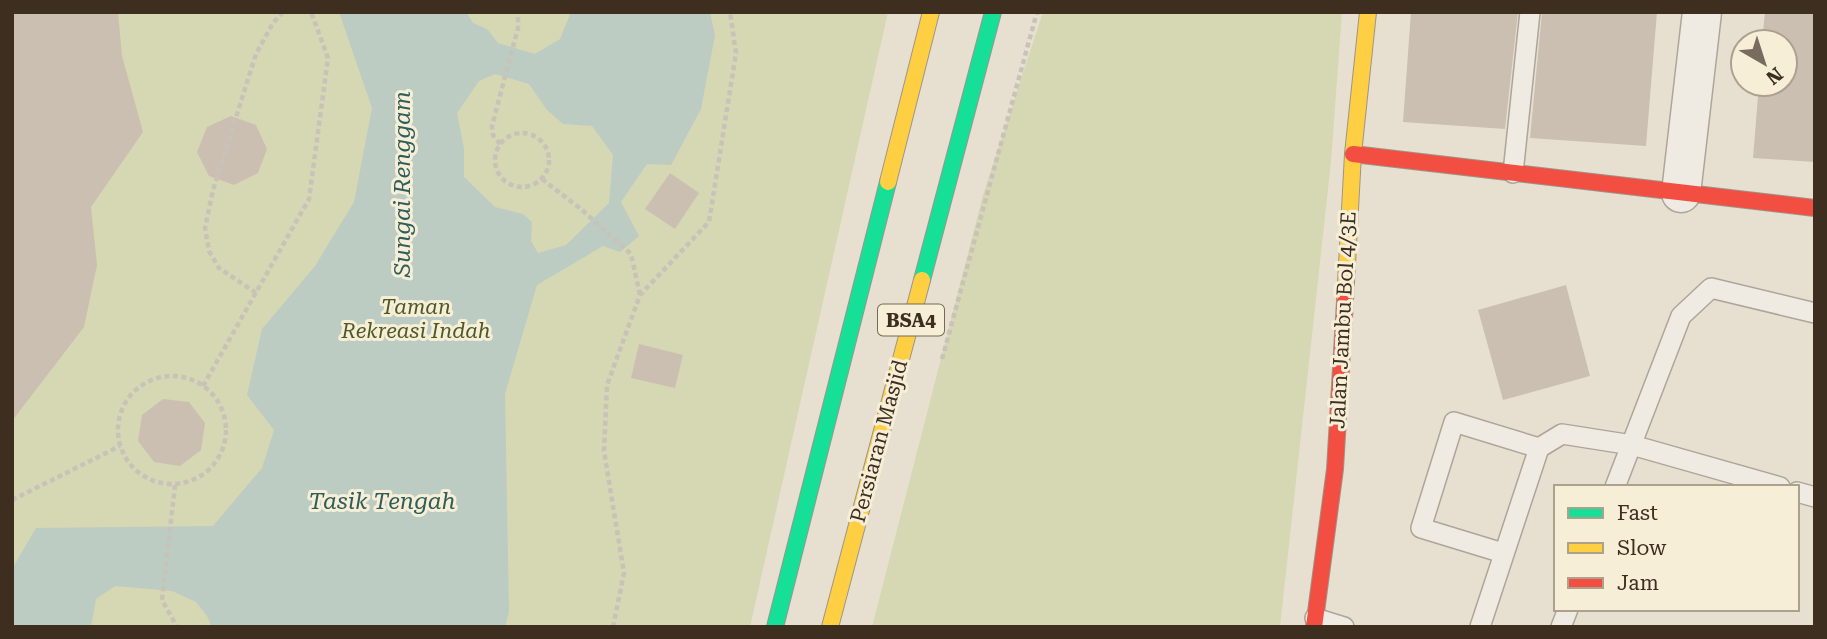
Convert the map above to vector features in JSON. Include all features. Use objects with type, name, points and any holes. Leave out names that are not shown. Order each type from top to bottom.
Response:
[{"type":"main road","points":[[919,12],[926,35]]},
{"type":"main road","name":"BSA4","points":[[775,627],[931,12]]},
{"type":"main road","name":"Persiaran Masjid","points":[[830,627],[993,12]]},
{"type":"main road","name":"Jalan Jambu Bol 4/3E","points":[[1314,622],[1335,469],[1353,154],[1368,12]]},
{"type":"main road","points":[[1353,154],[1815,208]]},
{"type":"street","points":[[1681,193],[1702,12]]},
{"type":"lane","points":[[1513,173],[1530,12]]},
{"type":"lane","points":[[1616,485],[1681,316],[1711,288],[1815,313]]},
{"type":"lane","points":[[1503,554],[1421,528],[1454,422],[1539,448]]},
{"type":"lane","points":[[1480,627],[1539,448],[1562,434],[1632,445],[1773,485]]},
{"type":"lane","points":[[1314,622],[1344,627]]},
{"type":"path","points":[[256,293],[219,268],[209,251],[205,228],[213,190],[256,54],[273,23],[283,12]]},
{"type":"path","points":[[203,386],[309,199],[328,58],[311,12]]},
{"type":"path","points":[[500,144],[493,135],[492,126],[517,27],[517,12]]},
{"type":"path","points":[[612,627],[624,573],[604,451],[607,385],[640,295],[709,222],[736,53],[730,12]]},
{"type":"path","points":[[942,360],[1037,12]]},
{"type":"path","points":[[520,134],[529,134],[542,142],[549,156],[547,172],[542,178],[522,188],[502,179],[495,159],[500,144],[505,139],[520,134]]},
{"type":"path","points":[[542,178],[631,254],[640,295]]},
{"type":"path","points":[[177,376],[203,386],[219,404],[225,421],[225,439],[219,456],[208,470],[193,480],[175,485],[157,483],[141,475],[128,463],[120,446],[117,429],[121,411],[130,396],[143,384],[159,378],[177,376]]},
{"type":"path","points":[[12,500],[120,446]]},
{"type":"path","points":[[175,485],[162,600],[177,627]]},
{"type":"green space","name":"Taman Rekreasi Indah","points":[[12,12],[888,12],[750,627],[12,627]]},
{"type":"green space","points":[[1043,12],[1342,12],[1331,162],[1280,627],[872,627],[983,195]]},
{"type":"water","name":"Tasik Tengah","points":[[339,12],[466,12],[473,23],[487,29],[498,43],[535,54],[560,39],[571,12],[710,12],[715,35],[701,109],[671,165],[647,164],[621,202],[639,236],[620,252],[603,246],[537,285],[505,394],[509,612],[505,627],[212,627],[196,602],[172,591],[115,586],[96,599],[91,627],[12,627],[12,569],[36,528],[213,526],[262,468],[274,430],[247,395],[262,329],[315,266],[354,202],[372,108]],"holes":[[[495,74],[529,84],[547,110],[563,124],[592,126],[613,155],[609,203],[566,245],[538,253],[531,241],[532,222],[523,214],[495,207],[464,177],[464,149],[457,113],[479,81]]]},
{"type":"building","points":[[12,12],[118,12],[122,56],[143,132],[91,207],[97,265],[84,327],[12,421]]},
{"type":"building","points":[[1411,12],[1518,12],[1505,129],[1403,122]]},
{"type":"building","points":[[1542,12],[1657,12],[1646,146],[1530,138]]},
{"type":"building","points":[[1765,12],[1815,12],[1815,162],[1753,158],[1758,98],[1799,98],[1799,28],[1763,28]]},
{"type":"building","points":[[231,116],[256,125],[267,149],[258,173],[234,185],[209,176],[197,152],[207,127]]},
{"type":"building","points":[[670,173],[699,193],[675,229],[645,209]]},
{"type":"building","points":[[1566,285],[1590,376],[1503,400],[1478,310]]},
{"type":"building","points":[[639,344],[683,355],[675,388],[631,378]]},
{"type":"building","points":[[163,399],[189,402],[205,423],[201,450],[180,466],[154,462],[138,441],[142,415]]},
{"type":"traffic: fast","points":[[922,280],[993,12]]},
{"type":"traffic: fast","points":[[775,627],[888,182]]},
{"type":"traffic: slow","points":[[888,182],[931,12]]},
{"type":"traffic: slow","points":[[1345,301],[1353,154],[1368,12]]},
{"type":"traffic: slow","points":[[830,627],[922,280]]},
{"type":"traffic: jam","points":[[1353,154],[1815,208]]},
{"type":"traffic: jam","points":[[1314,627],[1335,469],[1345,301]]},
{"type":"water label","name":"Sungai Renggam","points":[[402,184]]}]
